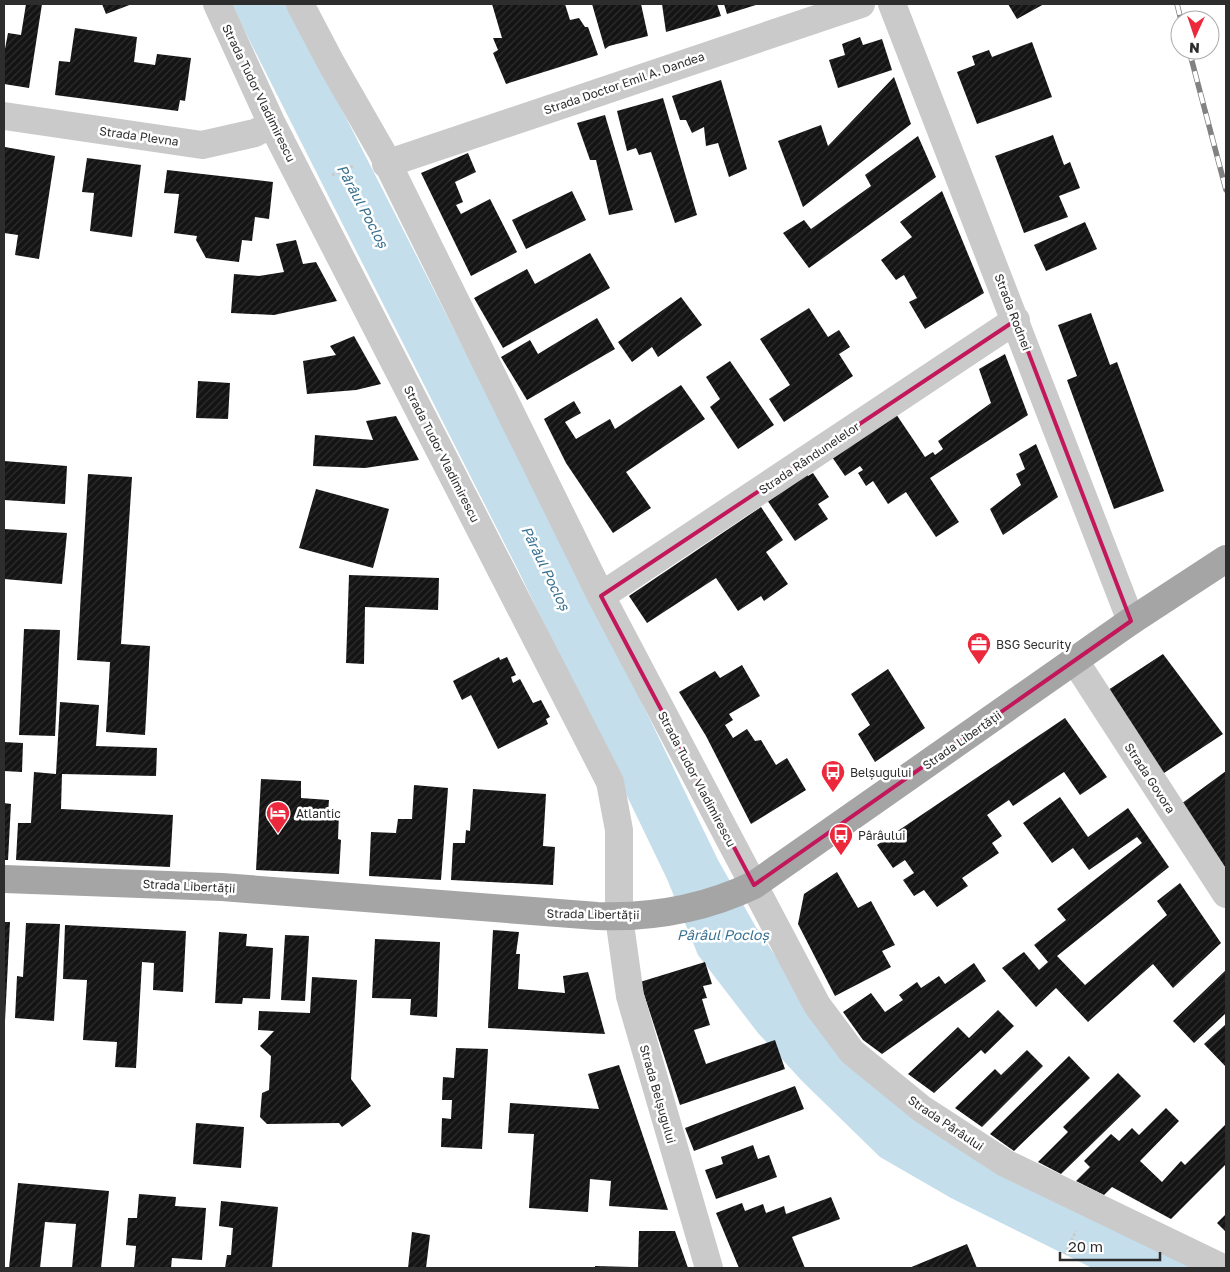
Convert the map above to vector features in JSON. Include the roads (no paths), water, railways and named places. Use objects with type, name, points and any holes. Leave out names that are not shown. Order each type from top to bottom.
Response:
[{"type":"main road","name":"Strada Libertății","points":[[4,879],[222,887],[619,917],[674,910],[707,903],[748,888],[1131,621],[1226,558]]},
{"type":"street","name":"Strada Tudor Vladimirescu","points":[[217,4],[272,124],[610,782],[619,830],[619,917]]},
{"type":"street","name":"Strada Tudor Vladimirescu","points":[[300,4],[386,164],[748,888]]},
{"type":"street","name":"Strada Doctor Emil A. Dandea","points":[[386,164],[861,4]]},
{"type":"street","name":"Strada Rodnei","points":[[892,4],[1131,621]]},
{"type":"street","name":"Strada Plevna","points":[[4,116],[202,145],[255,133],[272,124]]},
{"type":"street","name":"Strada Rândunelelor","points":[[601,596],[1016,320]]},
{"type":"street","name":"Strada Govora","points":[[1075,661],[1226,894]]},
{"type":"street","name":"Strada Pârâului","points":[[748,888],[817,1005],[852,1052],[922,1110],[1005,1163],[1223,1268]]},
{"type":"street","name":"Strada Belșugului","points":[[619,917],[630,996],[709,1268]]},
{"type":"water","name":"Pârâul Pocloș","points":[[231,4],[288,4],[597,610],[718,860],[757,929],[844,1055],[1202,1268],[1092,1268],[951,1198],[880,1157],[802,1081],[758,1033],[698,955],[667,879],[519,572]]},
{"type":"railway","points":[[1177,4],[1178,10]]},
{"type":"railway","points":[[1192,60],[1226,190]]},
{"type":"place","name":"BSG Security","points":[[979,665]]},
{"type":"place","name":"Belșugului","points":[[833,793]]},
{"type":"place","name":"Atlantic","points":[[278,834]]},
{"type":"place","name":"Pârâului","points":[[841,856]]}]
